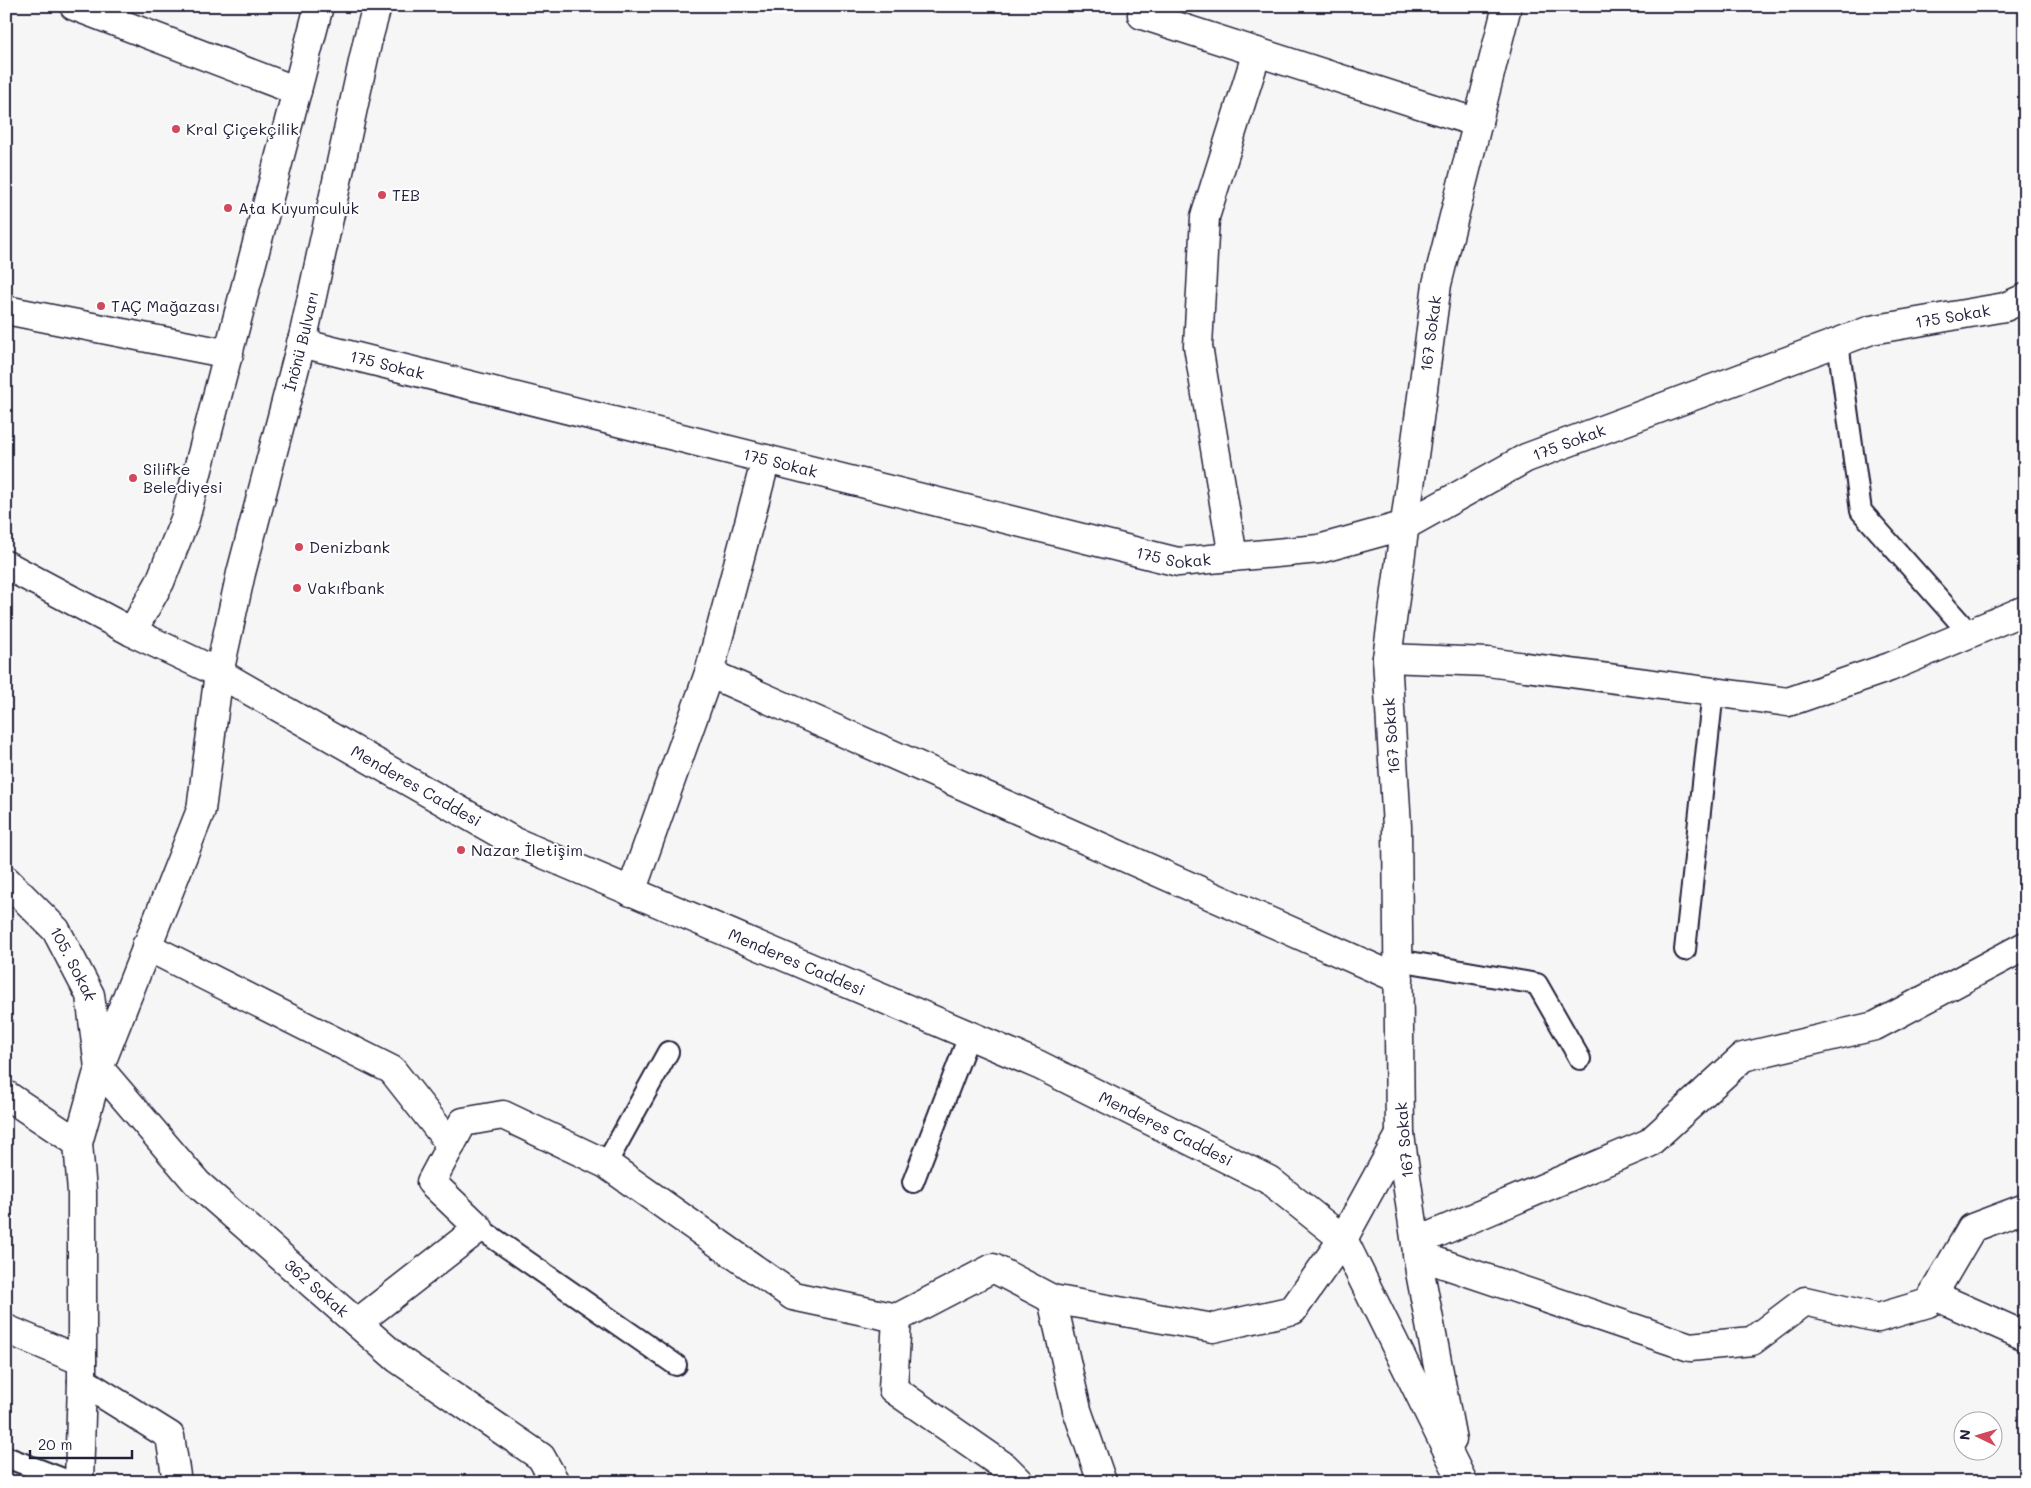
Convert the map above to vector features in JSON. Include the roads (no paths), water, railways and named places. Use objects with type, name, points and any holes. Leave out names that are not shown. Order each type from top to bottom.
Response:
[{"type":"street","points":[[74,6],[123,15],[297,92]]},
{"type":"street","points":[[132,632],[160,582],[185,519],[319,6]]},
{"type":"street","name":"İnönü Bulvarı","points":[[78,1143],[99,1068],[201,810],[219,673],[244,564],[301,343],[368,39],[377,6]]},
{"type":"street","name":"167 Sokak","points":[[1460,1477],[1417,1248],[1400,1135],[1397,827],[1386,658],[1406,524],[1437,284],[1507,6]]},
{"type":"street","points":[[1142,15],[1478,123]]},
{"type":"street","points":[[1233,557],[1198,346],[1205,217],[1257,52]]},
{"type":"street","name":"175 Sokak","points":[[301,343],[1178,562],[1319,549],[1406,524],[1526,458],[1872,330],[2005,307],[2025,298]]},
{"type":"street","points":[[6,310],[229,354]]},
{"type":"street","points":[[631,892],[710,673],[766,459]]},
{"type":"street","name":"Menderes Caddesi","points":[[6,565],[132,632],[219,673],[513,841],[1038,1065],[1269,1180],[1343,1239],[1460,1477]]},
{"type":"street","points":[[1386,658],[1488,662],[1788,702],[1890,668],[2025,610]]},
{"type":"street","points":[[710,673],[1398,969]]},
{"type":"street","name":"105. Sokak","points":[[6,880],[56,930],[90,995],[99,1068]]},
{"type":"street","points":[[146,946],[392,1070],[451,1145]]},
{"type":"street","points":[[1417,1248],[1649,1143],[1743,1057],[1875,1026],[2025,946]]},
{"type":"street","name":"362 Sokak","points":[[99,1068],[198,1184],[398,1359],[541,1456],[555,1482]]},
{"type":"street","points":[[6,1095],[78,1143],[82,1192],[82,1371],[79,1482]]},
{"type":"street","points":[[357,1323],[479,1228],[430,1182],[463,1122],[504,1115],[606,1164],[792,1296],[897,1318],[993,1268],[1052,1299],[1213,1328],[1293,1310],[1343,1239],[1400,1135]]},
{"type":"street","points":[[1417,1248],[1690,1347],[1752,1341],[1805,1301],[1878,1318],[1928,1303],[1972,1228],[2025,1208]]},
{"type":"street","points":[[1933,1295],[2025,1336]]},
{"type":"street","points":[[1052,1299],[1077,1410],[1102,1482]]},
{"type":"street","points":[[897,1318],[893,1389],[1005,1467],[1020,1482]]},
{"type":"street","points":[[6,1329],[82,1371],[170,1436],[177,1482]]},
{"type":"lane","points":[[1838,343],[1861,512],[1970,634]]},
{"type":"lane","points":[[1685,950],[1713,691]]},
{"type":"lane","points":[[1398,969],[1537,984],[1580,1059]]},
{"type":"lane","points":[[913,1182],[970,1036]]},
{"type":"lane","points":[[606,1164],[668,1052]]},
{"type":"lane","points":[[479,1228],[676,1365]]},
{"type":"lane","points":[[6,1457],[71,1482]]},
{"type":"place","name":"Kral Çiçekçilik","points":[[176,129]]},
{"type":"place","name":"TEB","points":[[382,195]]},
{"type":"place","name":"Ata Kuyumculuk","points":[[228,208]]},
{"type":"place","name":"TAÇ Mağazası","points":[[101,306]]},
{"type":"place","name":"Silifke Belediyesi","points":[[133,478]]},
{"type":"place","name":"Denizbank","points":[[299,547]]},
{"type":"place","name":"Vakıfbank","points":[[297,588]]},
{"type":"place","name":"Nazar İletişim","points":[[461,850]]}]
